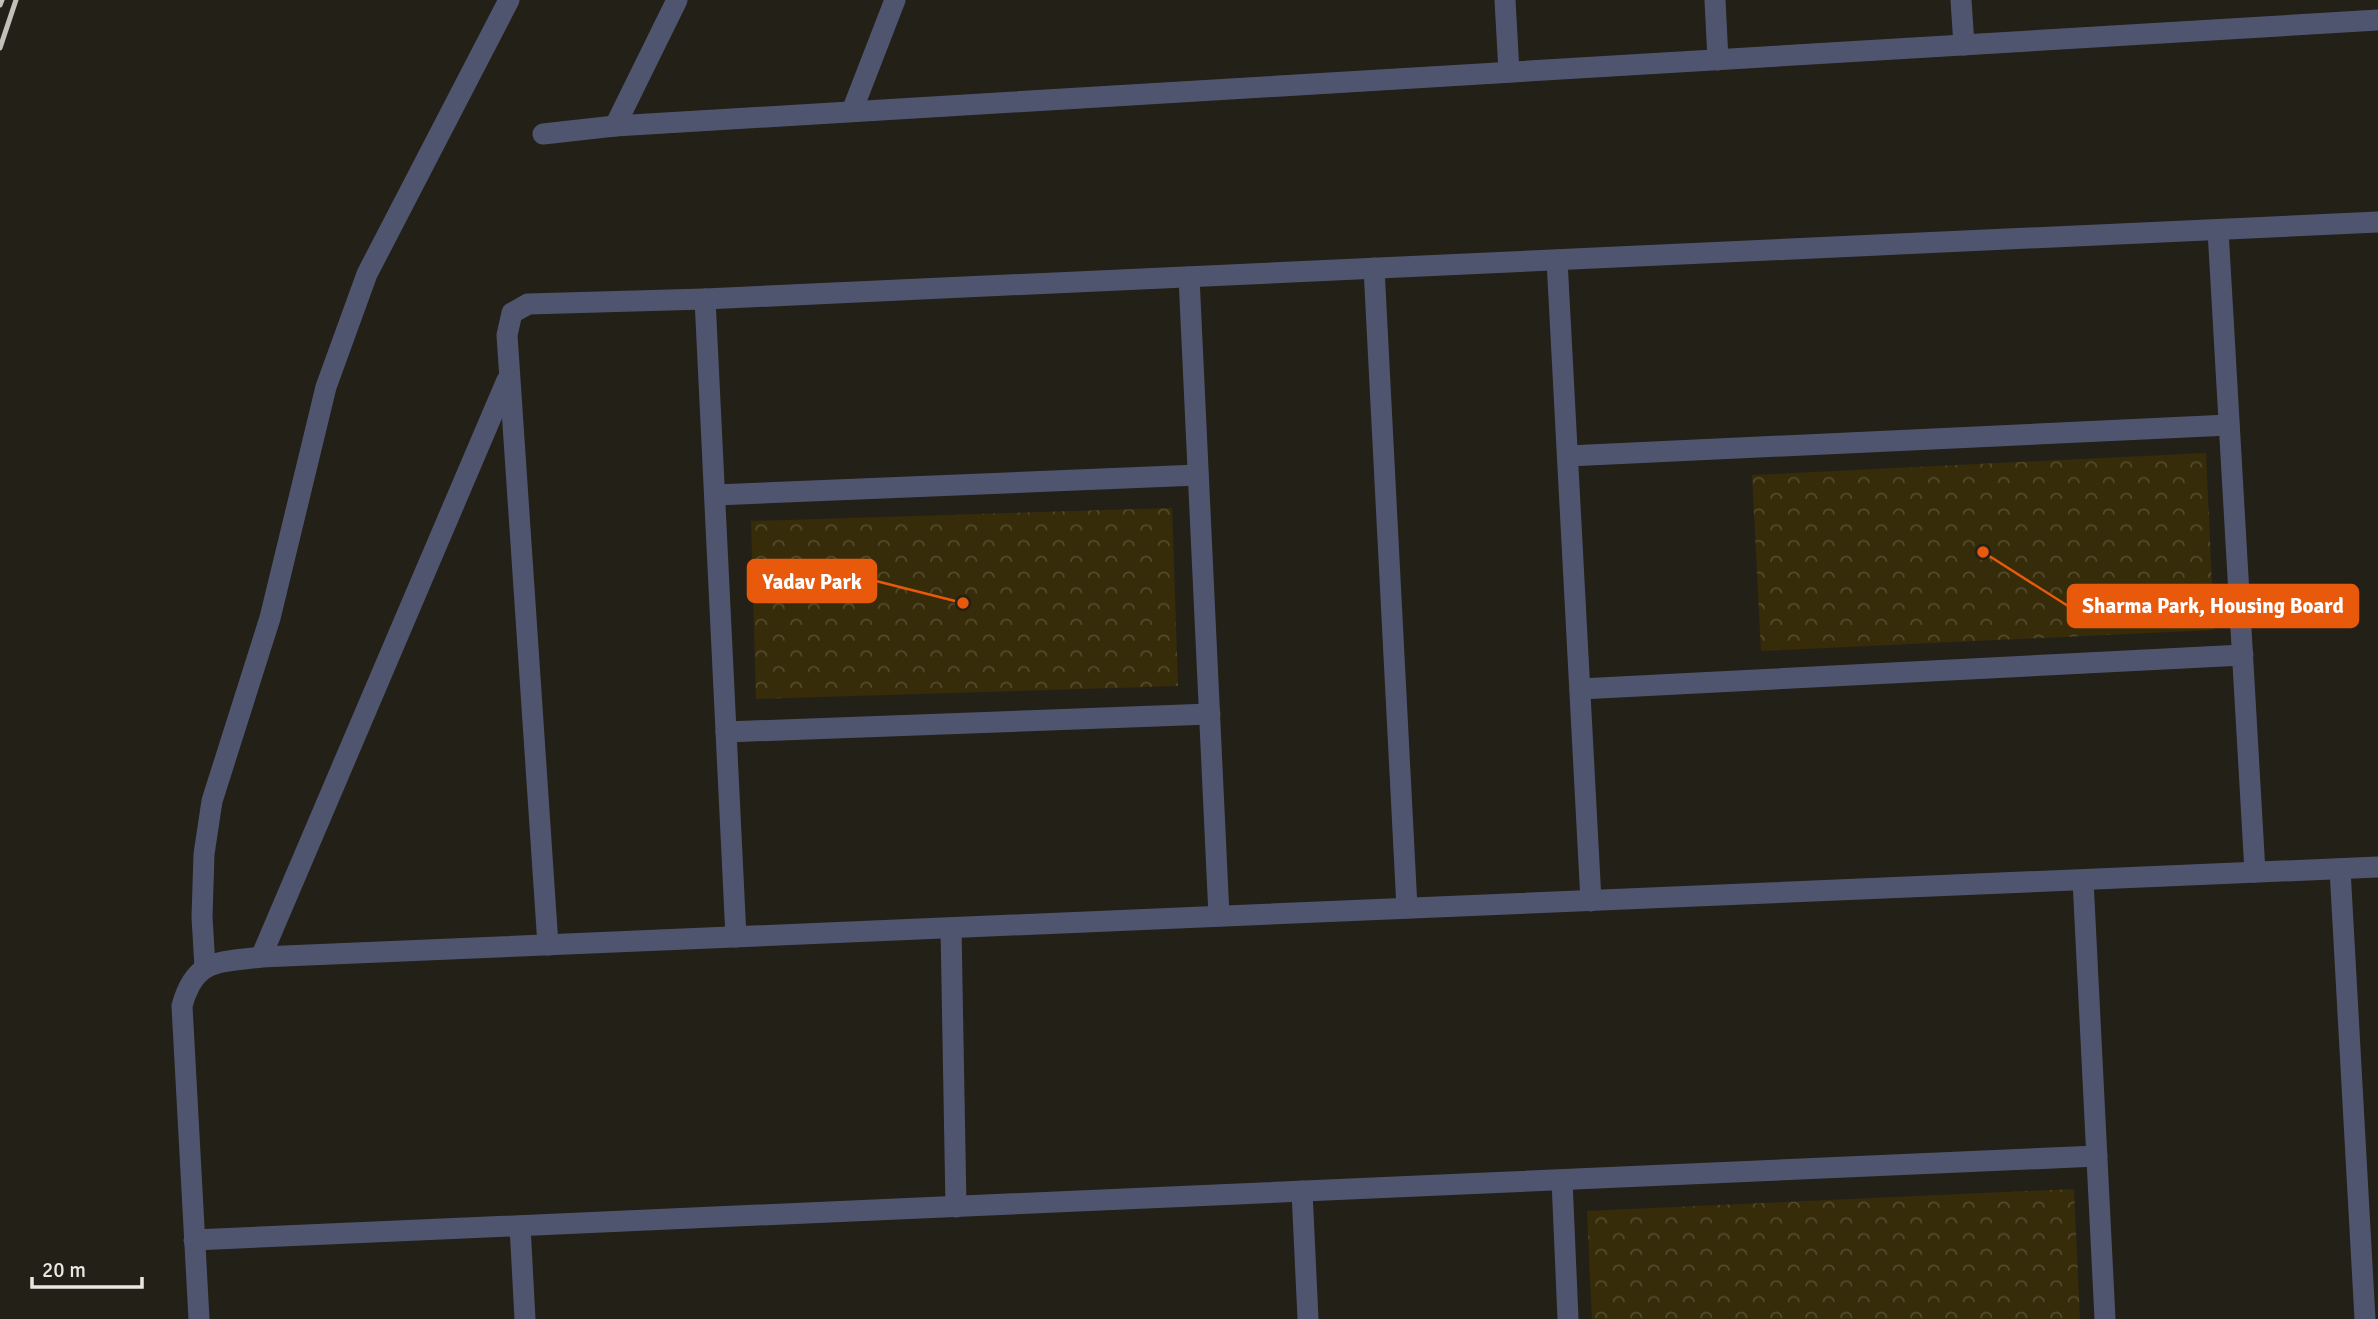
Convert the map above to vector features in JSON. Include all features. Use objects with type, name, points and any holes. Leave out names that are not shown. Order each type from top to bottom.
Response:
[{"type":"street","points":[[205,967],[202,917],[204,854],[212,801],[270,618],[326,387],[367,274],[509,0]]},
{"type":"street","points":[[615,126],[677,0]]},
{"type":"street","points":[[852,111],[895,0]]},
{"type":"street","points":[[1505,0],[1509,72]]},
{"type":"street","points":[[1715,0],[1718,60]]},
{"type":"street","points":[[1961,0],[1964,45]]},
{"type":"street","points":[[543,134],[615,126],[852,111],[2378,20]]},
{"type":"street","points":[[548,945],[508,335],[512,313],[528,304],[705,299],[2378,222]]},
{"type":"street","points":[[2218,230],[2255,872]]},
{"type":"street","points":[[1557,260],[1591,901]]},
{"type":"street","points":[[1374,268],[1408,908]]},
{"type":"street","points":[[1189,277],[1219,916]]},
{"type":"street","points":[[705,299],[736,937]]},
{"type":"street","points":[[261,957],[510,374]]},
{"type":"street","points":[[1568,456],[2230,425]]},
{"type":"street","points":[[715,495],[1198,475]]},
{"type":"street","points":[[1580,689],[2243,655]]},
{"type":"street","points":[[726,732],[1210,714]]},
{"type":"street","points":[[199,1319],[182,1006],[189,981],[205,967],[261,957],[2378,867]]},
{"type":"street","points":[[2340,869],[2365,1319]]},
{"type":"street","points":[[2083,880],[2105,1319]]},
{"type":"street","points":[[951,928],[956,1207]]},
{"type":"street","points":[[194,1240],[2097,1156]]},
{"type":"street","points":[[1562,1180],[1568,1319]]},
{"type":"street","points":[[1302,1191],[1308,1319]]},
{"type":"street","points":[[520,1226],[525,1319]]},
{"type":"green space","points":[[2206,453],[2214,630],[1761,651],[1752,475]]},
{"type":"green space","points":[[1172,508],[1178,686],[756,699],[751,521]]},
{"type":"green space","points":[[2074,1189],[2080,1319],[1592,1319],[1587,1211]]},
{"type":"railway","points":[[0,5],[2,0]]},
{"type":"railway","points":[[0,48],[16,0]]},
{"type":"place","name":"Sharma Park, Housing Board","points":[[1983,552]]},
{"type":"place","name":"Yadav Park","points":[[963,603]]}]
